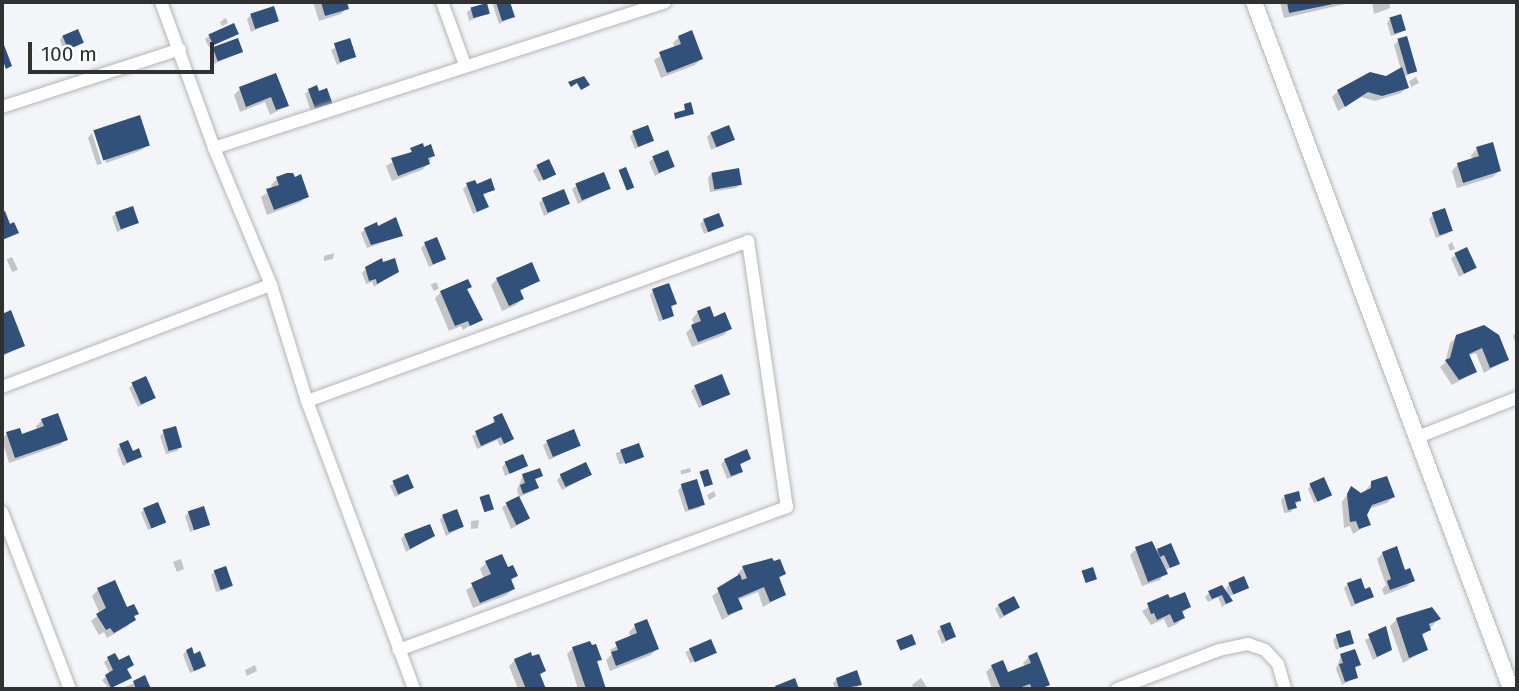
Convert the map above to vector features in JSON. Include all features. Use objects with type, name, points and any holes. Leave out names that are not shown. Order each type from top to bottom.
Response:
[{"type":"street","points":[[161,2],[214,148],[271,285],[307,401],[414,689]]},
{"type":"street","points":[[442,2],[465,65]]},
{"type":"street","points":[[214,148],[664,2]]},
{"type":"street","points":[[1254,2],[1511,689]]},
{"type":"street","points":[[2,107],[180,50]]},
{"type":"street","points":[[307,401],[748,241],[787,507],[399,650]]},
{"type":"street","points":[[2,387],[271,285]]},
{"type":"street","points":[[1418,437],[1517,398]]},
{"type":"street","points":[[2,512],[70,689]]},
{"type":"street","points":[[1117,689],[1219,650],[1248,644],[1265,650],[1278,664],[1285,689]]},
{"type":"building","points":[[321,2],[347,2],[349,9],[325,16]]},
{"type":"building","points":[[496,2],[510,2],[515,17],[502,21]]},
{"type":"building","points":[[1287,2],[1338,2],[1338,3],[1289,13]]},
{"type":"building","points":[[487,3],[490,14],[473,18],[471,7]]},
{"type":"building","points":[[274,6],[279,21],[255,29],[250,14]]},
{"type":"building","points":[[1401,14],[1406,30],[1394,34],[1390,18]]},
{"type":"building","points":[[234,23],[239,34],[213,45],[208,34]]},
{"type":"building","points":[[78,29],[84,43],[68,49],[62,36]]},
{"type":"building","points":[[692,30],[703,59],[667,73],[659,52],[681,44],[678,36]]},
{"type":"building","points":[[1407,36],[1417,72],[1408,74],[1397,39]]},
{"type":"building","points":[[238,38],[243,52],[218,61],[213,47]]},
{"type":"building","points":[[350,38],[356,57],[340,62],[334,43]]},
{"type":"building","points":[[4,45],[12,66],[6,69],[2,58]]},
{"type":"building","points":[[1402,67],[1409,88],[1382,96],[1368,92],[1345,107],[1337,90],[1370,72],[1386,76]]},
{"type":"building","points":[[276,73],[289,106],[276,110],[271,97],[246,107],[239,87]]},
{"type":"building","points":[[584,76],[590,85],[581,90],[577,83],[571,87],[568,82]]},
{"type":"building","points":[[317,85],[319,91],[327,88],[333,105],[316,111],[308,89]]},
{"type":"building","points":[[691,102],[694,114],[675,119],[674,113],[685,110],[684,104]]},
{"type":"building","points":[[140,115],[150,145],[103,161],[93,130]]},
{"type":"building","points":[[648,125],[654,141],[638,147],[632,131]]},
{"type":"building","points":[[729,125],[735,140],[716,147],[710,132]]},
{"type":"building","points":[[1493,142],[1501,171],[1463,183],[1457,163],[1479,156],[1476,147]]},
{"type":"building","points":[[423,143],[424,147],[431,144],[435,156],[428,158],[430,164],[398,176],[391,158],[412,152],[410,148]]},
{"type":"building","points":[[668,150],[675,167],[659,173],[652,156]]},
{"type":"building","points":[[549,159],[556,174],[543,180],[536,165]]},
{"type":"building","points":[[626,167],[634,187],[627,190],[619,170]]},
{"type":"building","points":[[739,168],[742,185],[714,190],[711,173]]},
{"type":"building","points":[[604,172],[611,189],[582,200],[575,184]]},
{"type":"building","points":[[293,173],[295,177],[301,174],[309,197],[274,210],[266,189],[279,185],[276,177]]},
{"type":"building","points":[[491,178],[495,190],[483,194],[489,207],[477,212],[466,183],[475,180],[477,184]]},
{"type":"building","points":[[564,189],[570,204],[548,213],[542,198]]},
{"type":"building","points":[[133,206],[139,223],[121,229],[115,212]]},
{"type":"building","points":[[1445,208],[1453,231],[1440,235],[1432,213]]},
{"type":"building","points":[[5,211],[10,224],[14,222],[19,233],[2,240],[2,212]]},
{"type":"building","points":[[719,213],[724,226],[708,232],[703,219]]},
{"type":"building","points":[[396,217],[403,236],[371,245],[364,228],[377,222],[378,226]]},
{"type":"building","points":[[437,237],[446,259],[433,264],[424,242]]},
{"type":"building","points":[[1467,247],[1477,268],[1464,274],[1454,253]]},
{"type":"building","points":[[382,258],[383,262],[395,258],[399,272],[377,284],[376,279],[369,281],[365,267]]},
{"type":"building","points":[[532,262],[540,281],[520,290],[524,299],[509,306],[496,278]]},
{"type":"building","points":[[468,279],[472,287],[467,289],[483,320],[470,326],[468,321],[455,326],[440,291]]},
{"type":"building","points":[[669,283],[677,304],[671,306],[674,316],[663,320],[652,289]]},
{"type":"building","points":[[710,306],[714,317],[725,312],[732,329],[698,342],[691,325],[701,321],[697,311]]},
{"type":"building","points":[[11,310],[25,346],[2,355],[2,314]]},
{"type":"building","points":[[1484,325],[1499,335],[1509,360],[1490,368],[1482,348],[1469,354],[1477,372],[1459,380],[1445,360],[1450,358],[1456,335]]},
{"type":"building","points":[[722,374],[730,394],[702,406],[694,385]]},
{"type":"building","points":[[146,376],[156,398],[141,404],[131,383]]},
{"type":"building","points":[[58,413],[68,440],[15,458],[6,432],[20,428],[22,434],[44,426],[41,419]]},
{"type":"building","points":[[502,413],[514,439],[504,444],[501,437],[481,446],[475,431],[495,422],[493,417]]},
{"type":"building","points":[[176,426],[182,447],[169,451],[163,430]]},
{"type":"building","points":[[574,429],[581,446],[553,457],[546,440]]},
{"type":"building","points":[[128,440],[133,451],[139,448],[142,457],[127,463],[119,444]]},
{"type":"building","points":[[639,443],[644,457],[625,464],[620,450]]},
{"type":"building","points":[[747,449],[751,459],[740,464],[743,472],[731,476],[724,459]]},
{"type":"building","points":[[523,454],[528,466],[510,474],[505,462]]},
{"type":"building","points":[[586,462],[592,475],[566,487],[560,474]]},
{"type":"building","points":[[540,468],[543,476],[535,479],[539,488],[523,494],[520,485],[525,483],[522,474]]},
{"type":"building","points":[[708,469],[713,484],[704,487],[699,472]]},
{"type":"building","points":[[408,474],[414,488],[398,494],[392,481]]},
{"type":"building","points":[[1387,476],[1395,497],[1372,505],[1367,515],[1371,525],[1359,529],[1356,521],[1350,522],[1347,494],[1351,486],[1361,493],[1371,488],[1371,481]]},
{"type":"building","points":[[1324,477],[1332,495],[1318,502],[1309,484]]},
{"type":"building","points":[[697,479],[705,505],[689,510],[681,484]]},
{"type":"building","points":[[1299,491],[1301,501],[1295,502],[1297,508],[1288,510],[1284,495]]},
{"type":"building","points":[[489,494],[494,509],[484,512],[479,497]]},
{"type":"building","points":[[519,496],[530,518],[516,525],[506,503]]},
{"type":"building","points":[[158,502],[166,522],[151,528],[143,508]]},
{"type":"building","points":[[204,506],[210,525],[194,530],[188,511]]},
{"type":"building","points":[[457,509],[464,527],[449,532],[442,515]]},
{"type":"building","points":[[430,524],[435,536],[410,549],[404,534]]},
{"type":"building","points":[[1152,541],[1168,574],[1148,582],[1135,547]]},
{"type":"building","points":[[1171,543],[1180,564],[1170,568],[1164,555],[1160,557],[1157,549]]},
{"type":"building","points":[[1397,546],[1405,570],[1410,568],[1415,581],[1390,590],[1387,581],[1391,579],[1382,552]]},
{"type":"building","points":[[502,554],[508,567],[513,565],[518,576],[511,579],[515,589],[480,603],[471,583],[491,574],[485,561]]},
{"type":"building","points":[[772,558],[774,561],[780,559],[786,574],[779,577],[786,595],[770,602],[764,587],[738,598],[743,609],[728,615],[717,588],[740,574],[742,580],[747,578],[742,566]]},
{"type":"building","points":[[226,566],[233,586],[221,590],[214,570]]},
{"type":"building","points":[[1093,567],[1097,579],[1086,583],[1082,571]]},
{"type":"building","points":[[1244,576],[1249,588],[1233,595],[1228,583]]},
{"type":"building","points":[[1361,578],[1365,589],[1370,587],[1374,597],[1355,604],[1347,583]]},
{"type":"building","points":[[115,580],[127,607],[134,604],[139,614],[134,616],[136,620],[114,633],[110,628],[106,630],[96,614],[106,608],[97,588]]},
{"type":"building","points":[[1222,585],[1233,601],[1226,604],[1222,595],[1212,599],[1208,591]]},
{"type":"building","points":[[1185,592],[1191,607],[1182,611],[1185,618],[1174,623],[1170,614],[1157,620],[1154,613],[1151,614],[1147,603],[1168,594],[1170,598]]},
{"type":"building","points":[[1014,596],[1020,608],[1004,616],[998,604]]},
{"type":"building","points":[[1432,607],[1441,619],[1429,624],[1431,630],[1422,634],[1428,650],[1409,658],[1396,618]]},
{"type":"building","points":[[647,619],[659,649],[616,666],[611,652],[618,650],[615,642],[637,633],[634,624]]},
{"type":"building","points":[[950,622],[956,637],[946,641],[940,626]]},
{"type":"building","points":[[1386,626],[1392,650],[1377,657],[1368,634]]},
{"type":"building","points":[[1350,630],[1354,643],[1340,648],[1336,634]]},
{"type":"building","points":[[912,634],[916,644],[900,651],[896,640]]},
{"type":"building","points":[[711,639],[717,653],[695,662],[689,648]]},
{"type":"building","points":[[590,641],[592,645],[596,644],[602,660],[597,661],[606,689],[586,689],[572,647]]},
{"type":"building","points":[[192,647],[194,654],[200,651],[206,666],[194,671],[186,650]]},
{"type":"building","points":[[1355,649],[1361,665],[1355,667],[1358,678],[1345,682],[1339,664],[1343,663],[1340,654]]},
{"type":"building","points":[[531,652],[532,656],[539,654],[546,671],[540,674],[546,689],[526,689],[514,659]]},
{"type":"building","points":[[1037,652],[1050,685],[1039,689],[1032,689],[1030,684],[1016,689],[1001,689],[991,665],[1003,660],[1008,672],[1031,663],[1028,656]]},
{"type":"building","points":[[115,653],[119,660],[129,655],[134,665],[127,669],[132,678],[111,688],[105,675],[113,670],[107,657]]},
{"type":"building","points":[[857,670],[862,685],[839,689],[836,678]]},
{"type":"building","points":[[145,675],[151,689],[136,689],[133,681]]},
{"type":"building","points":[[795,678],[799,689],[777,689],[775,686]]}]
